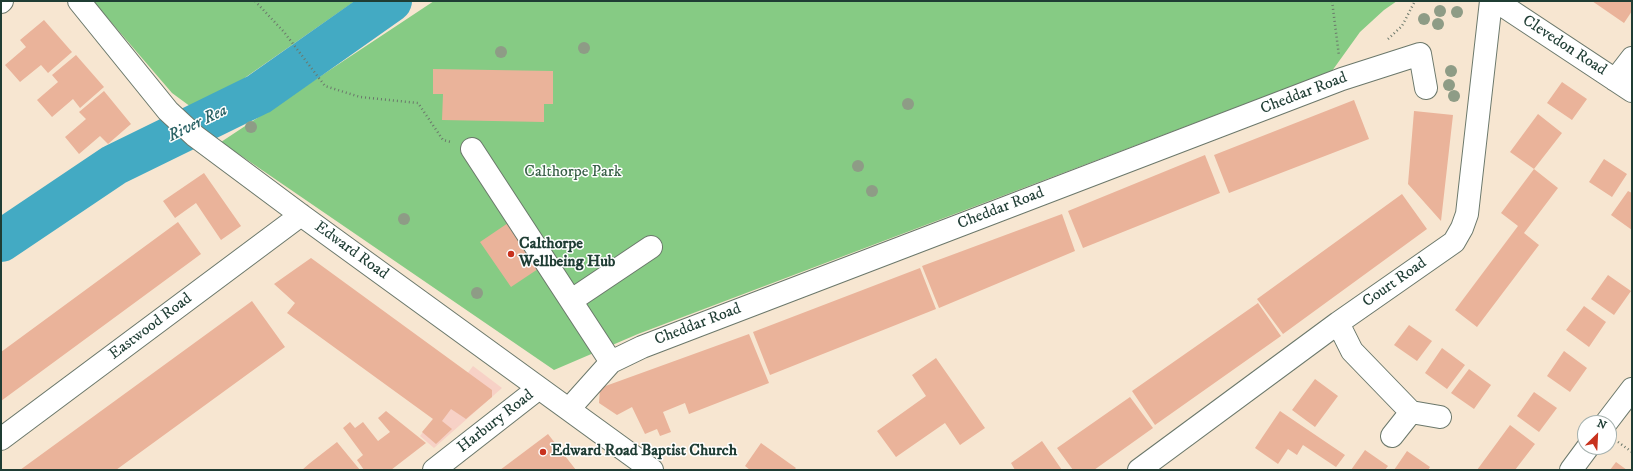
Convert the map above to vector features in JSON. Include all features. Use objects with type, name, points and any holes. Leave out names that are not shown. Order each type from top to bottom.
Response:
[{"type":"street","name":"Edward Road","points":[[79,1],[168,111],[217,153],[652,470]]},
{"type":"street","name":"Court Road","points":[[1139,470],[1338,322],[1454,242],[1462,228],[1467,214],[1491,1]]},
{"type":"street","name":"Clevedon Road","points":[[1496,1],[1624,85]]},
{"type":"street","name":"Cheddar Road","points":[[569,409],[611,362],[642,347],[1342,79],[1420,54],[1426,88]]},
{"type":"street","points":[[1624,85],[1632,58]]},
{"type":"street","points":[[472,149],[572,300],[611,362]]},
{"type":"street","name":"Eastwood Road","points":[[1,439],[301,215]]},
{"type":"street","points":[[572,300],[651,247]]},
{"type":"street","points":[[1338,322],[1352,351],[1411,412],[1440,417]]},
{"type":"street","name":"Harbury Road","points":[[434,470],[539,388]]},
{"type":"street","points":[[1617,418],[1632,389]]},
{"type":"street","points":[[1392,436],[1411,412]]},
{"type":"street","points":[[1571,470],[1582,455]]},
{"type":"path","points":[[255,1],[284,32],[325,86],[360,97],[418,103],[443,140],[472,149]]},
{"type":"path","points":[[1332,1],[1342,79]]},
{"type":"path","points":[[1387,40],[1402,26],[1415,1]]},
{"type":"path","points":[[1617,438],[1632,452]]},
{"type":"shaded area","points":[[473,366],[502,388],[434,448],[420,436]]},
{"type":"green space","points":[[93,1],[355,1],[246,77],[202,115],[172,93]]},
{"type":"green space","name":"Calthorpe Park","points":[[434,1],[1397,1],[1384,10],[1360,32],[1332,71],[638,334],[554,370],[221,142]]},
{"type":"building","points":[[1592,1],[1632,1],[1632,11],[1624,23]]},
{"type":"building","points":[[44,20],[72,52],[48,73],[41,65],[20,82],[5,65],[26,47],[20,40]]},
{"type":"building","points":[[76,55],[104,87],[80,108],[73,99],[52,117],[37,100],[58,82],[52,75]]},
{"type":"building","points":[[433,69],[553,71],[553,104],[544,104],[544,122],[442,120],[443,94],[433,94]]},
{"type":"building","points":[[1562,82],[1587,99],[1572,120],[1547,103]]},
{"type":"building","points":[[104,91],[131,124],[108,144],[100,136],[79,154],[65,137],[86,119],[79,112]]},
{"type":"building","points":[[1354,100],[1369,139],[1229,193],[1214,155]]},
{"type":"building","points":[[1414,111],[1453,115],[1441,221],[1408,184]]},
{"type":"building","points":[[1538,114],[1562,133],[1534,169],[1510,152]]},
{"type":"building","points":[[1205,155],[1220,193],[1083,248],[1068,211]]},
{"type":"building","points":[[1604,159],[1627,174],[1612,197],[1589,182]]},
{"type":"building","points":[[1534,169],[1558,188],[1524,233],[1539,245],[1477,327],[1455,310],[1518,226],[1501,213]]},
{"type":"building","points":[[204,173],[241,226],[221,240],[196,203],[175,218],[163,201]]},
{"type":"building","points":[[1628,191],[1632,193],[1632,230],[1611,215]]},
{"type":"building","points":[[1402,194],[1427,229],[1283,334],[1257,299]]},
{"type":"building","points":[[1062,214],[1075,251],[939,308],[922,266]]},
{"type":"building","name":"Calthorpe Wellbeing Hub","points":[[511,221],[541,267],[511,287],[480,242]]},
{"type":"building","points":[[178,222],[201,254],[1,401],[1,352]]},
{"type":"building","points":[[311,258],[492,390],[492,397],[466,419],[451,409],[442,421],[452,429],[436,444],[422,432],[433,419],[287,313],[295,303],[274,284]]},
{"type":"building","points":[[920,268],[936,309],[770,375],[753,332]]},
{"type":"building","points":[[1608,275],[1631,291],[1614,315],[1591,299]]},
{"type":"building","points":[[252,301],[285,347],[116,470],[20,470]]},
{"type":"building","points":[[1258,303],[1281,336],[1155,425],[1132,391]]},
{"type":"building","points":[[1584,306],[1606,322],[1589,347],[1566,330]]},
{"type":"building","points":[[1409,325],[1432,341],[1417,361],[1394,345]]},
{"type":"building","points":[[749,334],[769,383],[689,414],[685,403],[663,412],[671,432],[660,436],[657,429],[645,434],[632,407],[617,415],[599,403],[600,388]]},
{"type":"building","points":[[1442,348],[1465,365],[1447,389],[1425,373]]},
{"type":"building","points":[[1564,351],[1587,368],[1570,392],[1547,376]]},
{"type":"building","points":[[936,358],[985,428],[960,445],[945,423],[896,457],[877,431],[926,396],[912,375]]},
{"type":"building","points":[[1469,369],[1491,385],[1474,409],[1451,393]]},
{"type":"building","points":[[1315,379],[1338,396],[1315,427],[1292,410]]},
{"type":"building","points":[[1534,392],[1557,408],[1539,432],[1517,416]]},
{"type":"building","points":[[1130,397],[1153,428],[1094,470],[1073,470],[1057,448]]},
{"type":"building","points":[[386,411],[426,443],[391,470],[364,470],[357,460],[363,455],[343,428],[350,422],[355,428],[363,422],[378,441],[390,432],[378,418]]},
{"type":"building","points":[[1280,411],[1345,455],[1336,467],[1303,445],[1297,455],[1288,449],[1278,464],[1255,448]]},
{"type":"building","points":[[1510,425],[1535,444],[1515,470],[1477,470]]},
{"type":"building","name":"Edward Road Baptist Church","points":[[548,434],[576,470],[500,470]]},
{"type":"building","points":[[1042,441],[1062,470],[1015,470],[1011,463]]},
{"type":"building","points":[[337,442],[360,470],[302,470],[310,463]]},
{"type":"building","points":[[761,443],[796,468],[794,470],[750,470],[745,466]]},
{"type":"building","points":[[1365,450],[1388,466],[1385,470],[1351,470]]},
{"type":"building","points":[[1407,451],[1430,467],[1428,470],[1394,470]]},
{"type":"building","points":[[1616,462],[1627,470],[1610,470]]},
{"type":"waterway","name":"River Rea","points":[[1,241],[114,165],[259,94],[391,1]]},
{"type":"place","name":"Calthorpe Wellbeing Hub","points":[[511,254]]},
{"type":"place","name":"Edward Road Baptist Church","points":[[543,452]]}]
